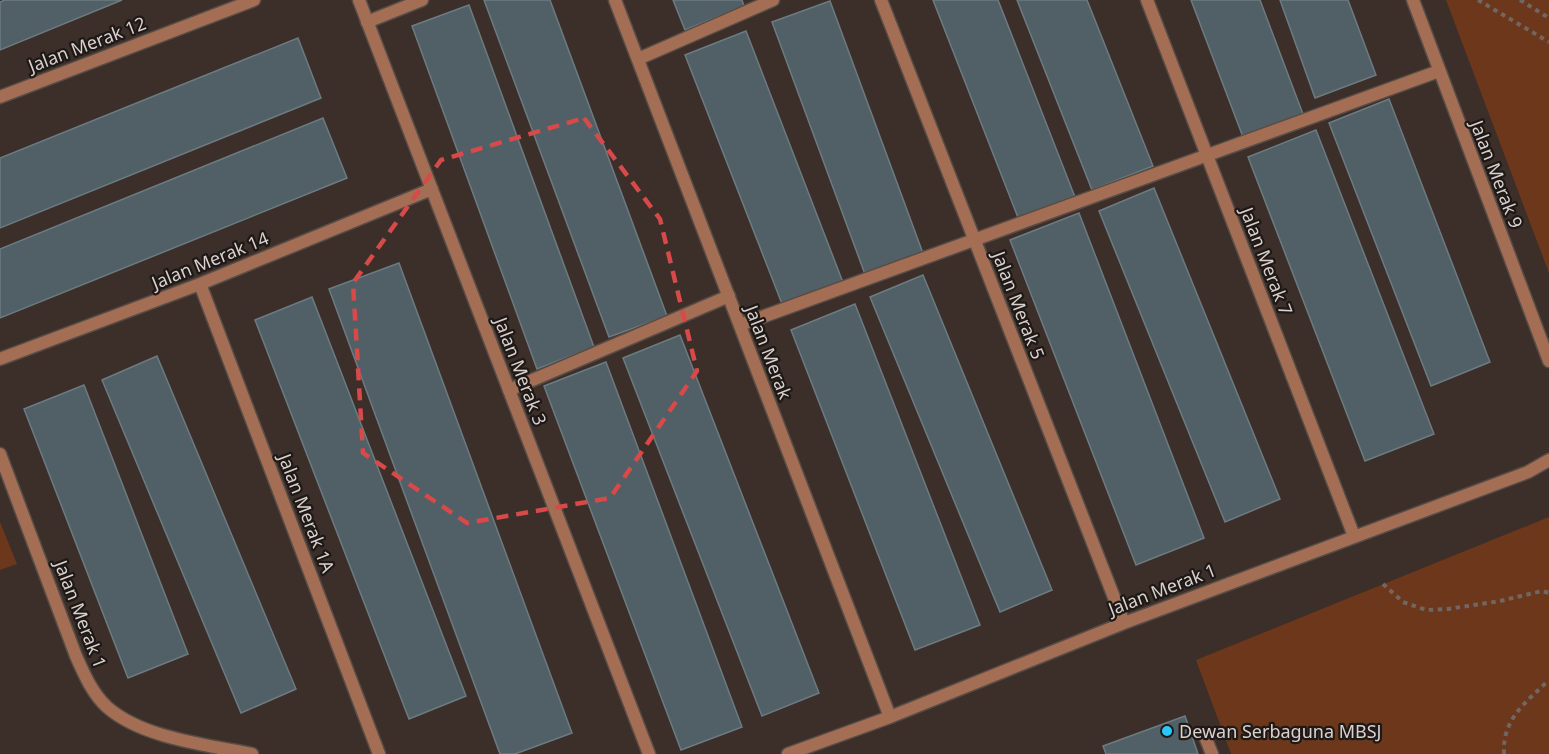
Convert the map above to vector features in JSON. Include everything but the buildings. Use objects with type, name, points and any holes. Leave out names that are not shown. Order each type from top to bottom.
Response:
[{"type":"street","name":"Jalan Merak 12","points":[[0,97],[254,0]]},
{"type":"street","name":"Jalan Merak 3","points":[[359,0],[649,754]]},
{"type":"street","points":[[367,22],[422,0]]},
{"type":"street","name":"Jalan Merak","points":[[615,0],[890,717]]},
{"type":"street","points":[[638,59],[774,0]]},
{"type":"street","name":"Jalan Merak 5","points":[[881,0],[1124,623]]},
{"type":"street","name":"Jalan Merak 7","points":[[1147,0],[1354,536]]},
{"type":"street","name":"Jalan Merak 9","points":[[1413,0],[1549,361]]},
{"type":"street","points":[[740,325],[1439,71]]},
{"type":"street","name":"Jalan Merak 14","points":[[0,359],[200,284],[432,189]]},
{"type":"street","name":"Jalan Merak 1A","points":[[200,284],[379,754]]},
{"type":"street","points":[[509,390],[729,296]]},
{"type":"street","name":"Jalan Merak 1","points":[[0,454],[76,656],[88,683],[107,707],[134,724],[161,734],[252,754]]},
{"type":"street","name":"Jalan Merak 1","points":[[788,754],[890,717],[1124,623],[1528,472],[1549,460]]},
{"type":"street","points":[[1206,739],[1212,754]]},
{"type":"path","points":[[1478,0],[1549,42]]},
{"type":"path","points":[[1520,0],[1549,18]]},
{"type":"path","points":[[1383,584],[1403,602],[1426,610],[1500,601],[1542,591],[1549,593]]},
{"type":"path","points":[[1504,754],[1503,741],[1510,721],[1549,680]]},
{"type":"highlighted area","points":[[584,118],[660,219],[697,371],[610,498],[467,523],[363,453],[353,283],[441,160]]},
{"type":"shaded area","points":[[1446,0],[1549,0],[1549,273]]},
{"type":"shaded area","points":[[1549,517],[1549,754],[1231,754],[1196,660]]},
{"type":"shaded area","points":[[0,522],[17,564],[0,570]]},
{"type":"place","name":"Dewan Serbaguna MBSJ","points":[[1167,731]]}]
